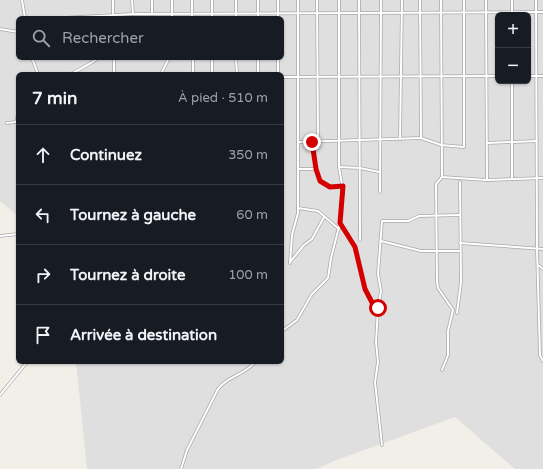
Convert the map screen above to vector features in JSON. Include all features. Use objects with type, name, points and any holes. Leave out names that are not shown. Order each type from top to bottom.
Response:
[{"type":"street","points":[[22,0],[25,16]]},
{"type":"street","points":[[113,0],[113,15]]},
{"type":"street","points":[[132,0],[133,14]]},
{"type":"street","points":[[152,0],[152,14]]},
{"type":"street","points":[[172,0],[172,14]]},
{"type":"street","points":[[192,0],[192,14]]},
{"type":"street","points":[[212,0],[212,14]]},
{"type":"street","points":[[236,0],[236,14]]},
{"type":"street","points":[[258,0],[258,14]]},
{"type":"street","points":[[278,0],[278,14]]},
{"type":"street","points":[[298,0],[298,208],[292,235],[290,263],[304,245],[312,239],[324,217]]},
{"type":"street","points":[[318,0],[318,142]]},
{"type":"street","points":[[284,330],[297,320],[312,294],[326,281],[340,223],[343,186],[339,167],[338,0]]},
{"type":"street","points":[[360,0],[360,240]]},
{"type":"street","points":[[380,192],[379,77],[381,0]]},
{"type":"street","points":[[400,140],[402,0]]},
{"type":"street","points":[[420,0],[421,138]]},
{"type":"street","points":[[441,0],[442,177],[436,184],[438,288],[453,310],[448,331],[448,355],[442,370]]},
{"type":"street","points":[[298,142],[339,142],[421,138],[441,146],[464,147],[464,0]]},
{"type":"street","points":[[486,0],[487,180]]},
{"type":"street","points":[[512,0],[512,12]]},
{"type":"street","points":[[536,0],[537,249],[540,355],[543,361]]},
{"type":"street","points":[[531,12],[543,12]]},
{"type":"street","points":[[96,16],[126,16],[133,14],[495,13]]},
{"type":"street","points":[[0,29],[16,32]]},
{"type":"street","points":[[33,60],[37,72]]},
{"type":"street","points":[[75,72],[96,60]]},
{"type":"street","points":[[114,60],[114,72]]},
{"type":"street","points":[[162,72],[168,60]]},
{"type":"street","points":[[193,60],[193,72]]},
{"type":"street","points":[[212,60],[212,72]]},
{"type":"street","points":[[236,60],[236,72]]},
{"type":"street","points":[[258,60],[258,72]]},
{"type":"street","points":[[278,60],[278,72]]},
{"type":"street","points":[[284,77],[495,76]]},
{"type":"street","points":[[531,76],[543,76]]},
{"type":"street","points":[[512,84],[512,178]]},
{"type":"street","points":[[7,123],[16,122]]},
{"type":"street","points":[[487,143],[537,141]]},
{"type":"street","points":[[312,142],[316,169],[322,183],[330,187],[343,186]]},
{"type":"street","points":[[339,167],[360,168],[380,172]]},
{"type":"street","points":[[298,169],[316,169]]},
{"type":"street","points":[[442,177],[487,180],[543,178]]},
{"type":"street","points":[[457,313],[461,282],[460,182]]},
{"type":"street","points":[[298,208],[313,209],[339,229]]},
{"type":"street","points":[[382,445],[375,382],[378,362],[376,342],[377,312],[381,291],[378,274],[382,221],[408,221],[419,216],[460,215]]},
{"type":"street","points":[[340,223],[355,247],[365,289],[377,312]]},
{"type":"street","points":[[0,236],[16,234]]},
{"type":"street","points":[[381,241],[421,251],[460,251]]},
{"type":"street","points":[[460,243],[537,249],[543,248]]},
{"type":"street","points":[[538,265],[543,269]]},
{"type":"street","points":[[0,395],[25,364]]},
{"type":"street","points":[[181,469],[187,450],[218,389],[224,382],[249,369],[253,364]]},
{"type":"shaded area","points":[[0,0],[543,0],[543,469],[515,469],[455,417],[334,461],[317,469],[87,469],[76,364],[284,364],[284,72],[16,72],[16,214],[0,201]]},
{"type":"route","points":[[312,142],[316,169],[320,181],[330,187],[343,186],[340,223],[355,247],[368,297],[377,312],[378,308]]}]
